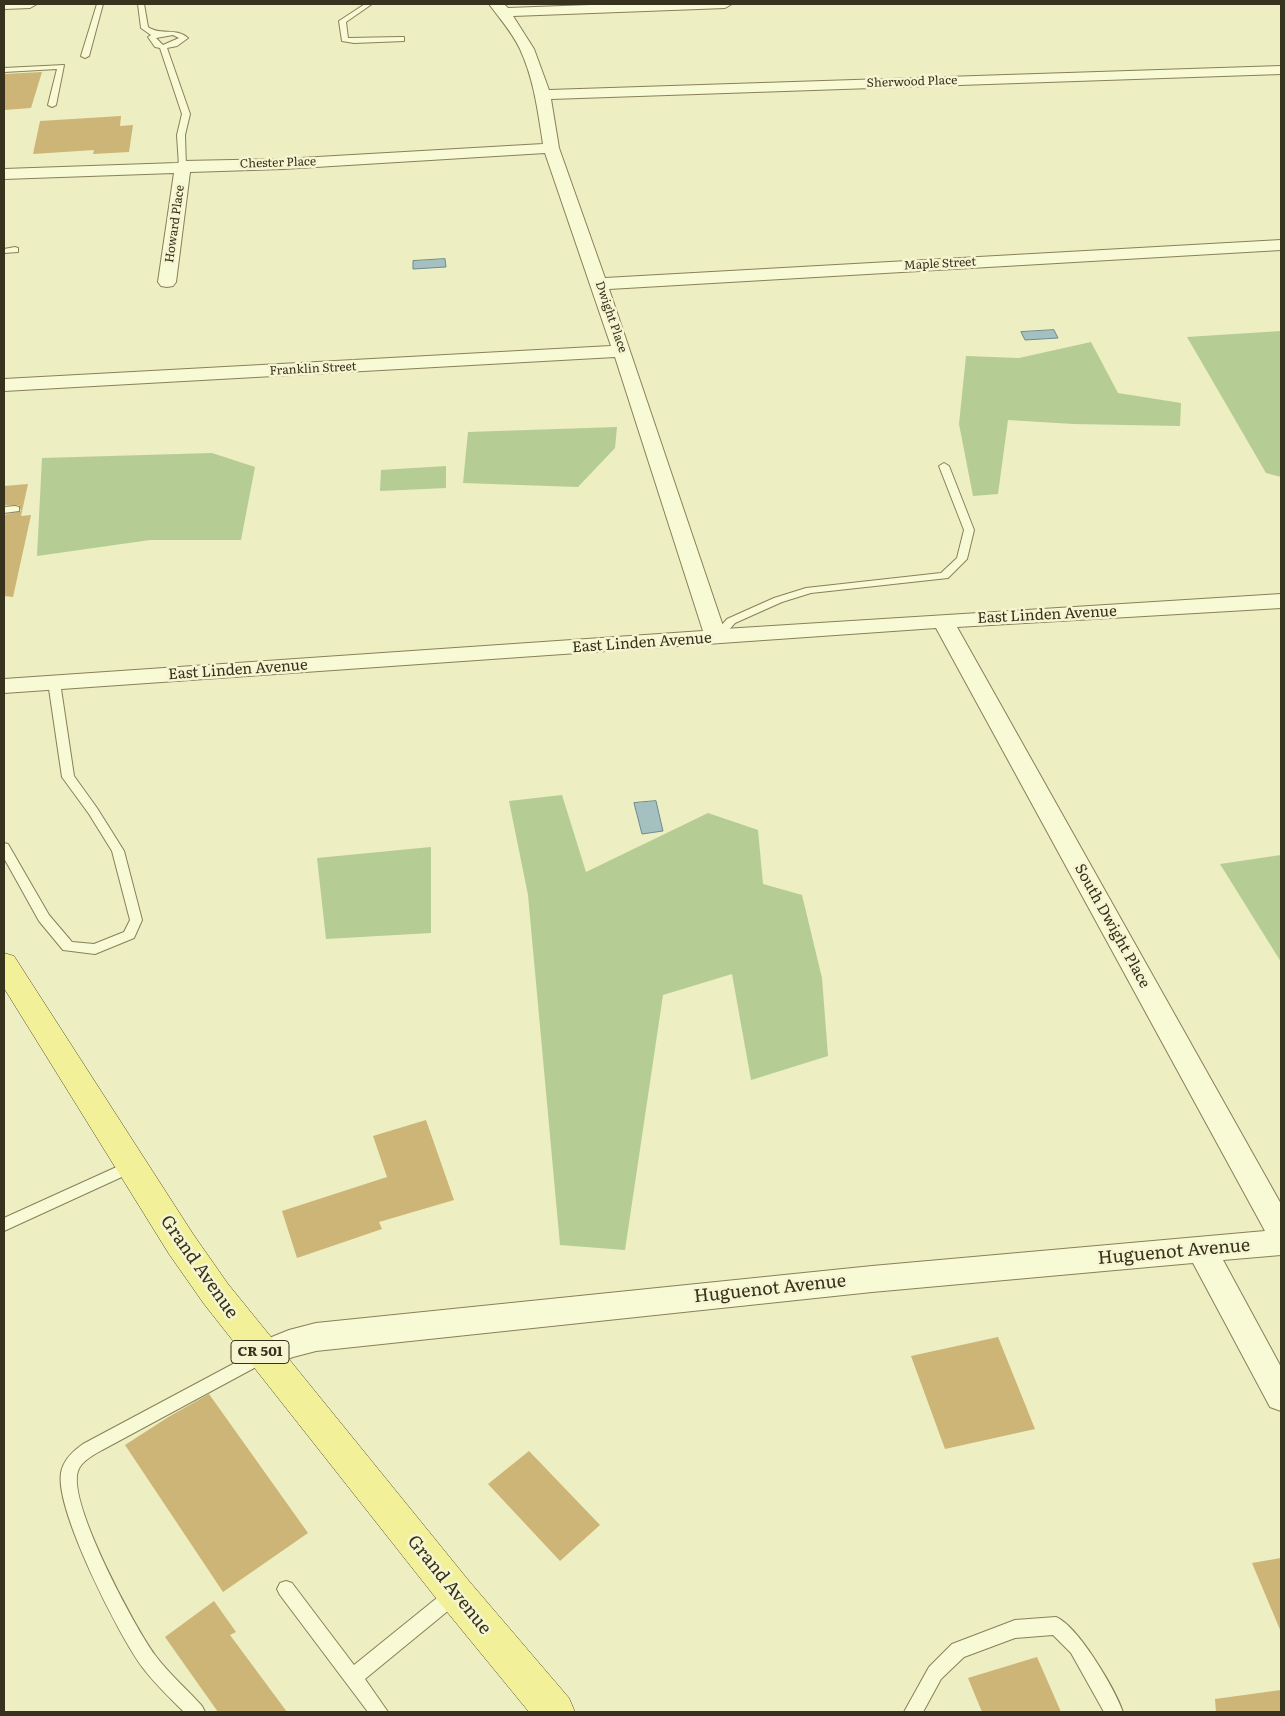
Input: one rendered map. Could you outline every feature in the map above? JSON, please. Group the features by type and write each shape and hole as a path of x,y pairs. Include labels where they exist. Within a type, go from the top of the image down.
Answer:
{"main road":[{"name":"Grand Avenue","path":"4,964 196,1267 263,1355 456,1594 555,1712"}],"street":[{"path":"4,5 30,4"},
{"path":"500,8 725,4"},
{"name":"Dwight Place","path":"500,8 527,49 543,95 551,148 622,350 716,638"},
{"name":"Sherwood Place","path":"543,95 1281,70"},
{"name":"Chester Place","path":"4,174 183,166 283,164 551,148"},
{"name":"Howard Place","path":"167,282 183,166"},
{"name":"Maple Street","path":"599,284 1281,245"},
{"name":"Franklin Street","path":"4,385 622,350"},
{"name":"East Linden Avenue","path":"4,686 1281,601"},
{"name":"South Dwight Place","path":"943,622 1281,1232"},
{"name":"Huguenot Avenue","path":"263,1355 290,1344 316,1337 872,1278 1281,1242"},
{"path":"1201,1249 1281,1397"}],"lane":[{"path":"85,56 100,4"},
{"path":"141,4 144,28 157,34"},
{"path":"369,4 342,21 345,39 354,42 401,39"},
{"path":"168,32 179,34 184,38 174,44 163,47 158,45 152,37 157,34 168,32"},
{"path":"163,47 186,114 181,135 183,166"},
{"path":"4,70 60,68 52,105"},
{"path":"4,250 15,250"},
{"path":"716,638 731,621 778,600 810,590 944,576 962,560 969,530 944,466"},
{"path":"4,510 15,509"},
{"path":"4,847 44,918 68,947 96,949 129,935 136,920 118,851 93,811 68,777 54,682"},
{"path":"4,1225 132,1166"},
{"path":"196,1712 143,1654 114,1600 78,1522 68,1491 68,1473 80,1454 263,1355"},
{"path":"286,1589 379,1712"},
{"path":"353,1677 456,1594"},
{"path":"913,1712 935,1673 958,1650 1015,1630 1056,1626 1077,1647 1114,1712"}],"green space":[{"path":"1281,331 1281,477 1266,473 1187,337"},
{"path":"1091,342 1118,393 1181,403 1180,426 1073,424 1008,420 998,494 973,496 959,424 966,356 1019,358"},
{"path":"617,427 615,448 578,487 463,483 468,432"},
{"path":"212,453 255,467 241,540 150,540 37,556 42,458"},
{"path":"446,466 446,488 380,491 381,470"},
{"path":"562,795 586,872 708,813 758,830 763,884 802,895 822,978 828,1056 751,1080 732,974 663,995 625,1250 560,1245 528,895 509,801"},
{"path":"431,847 431,933 326,939 317,858"},
{"path":"1281,855 1281,962 1220,864"}],"water":[{"path":"445,259 446,267 413,269 413,261"},
{"path":"1054,330 1058,338 1025,340 1021,332"},
{"path":"656,801 663,831 642,834 634,803"}],"building":[{"path":"42,72 31,108 4,110 4,74"},
{"path":"121,116 120,126 133,125 129,152 93,154 94,150 33,154 40,121"},
{"path":"28,484 21,516 31,515 13,597 4,596 4,515 21,511 19,505 4,505 4,486"},
{"path":"426,1120 454,1200 379,1222 382,1229 297,1258 282,1211 387,1177 373,1136"},
{"path":"998,1337 1035,1429 945,1449 911,1356"},
{"path":"209,1394 308,1533 223,1592 125,1445"},
{"path":"529,1451 600,1525 560,1561 488,1484"},
{"path":"1281,1558 1281,1632 1252,1563"},
{"path":"214,1601 236,1632 230,1635 287,1712 218,1712 165,1637"},
{"path":"1037,1657 1061,1712 982,1712 968,1678"},
{"path":"1281,1690 1281,1712 1216,1712 1215,1699"}]}
